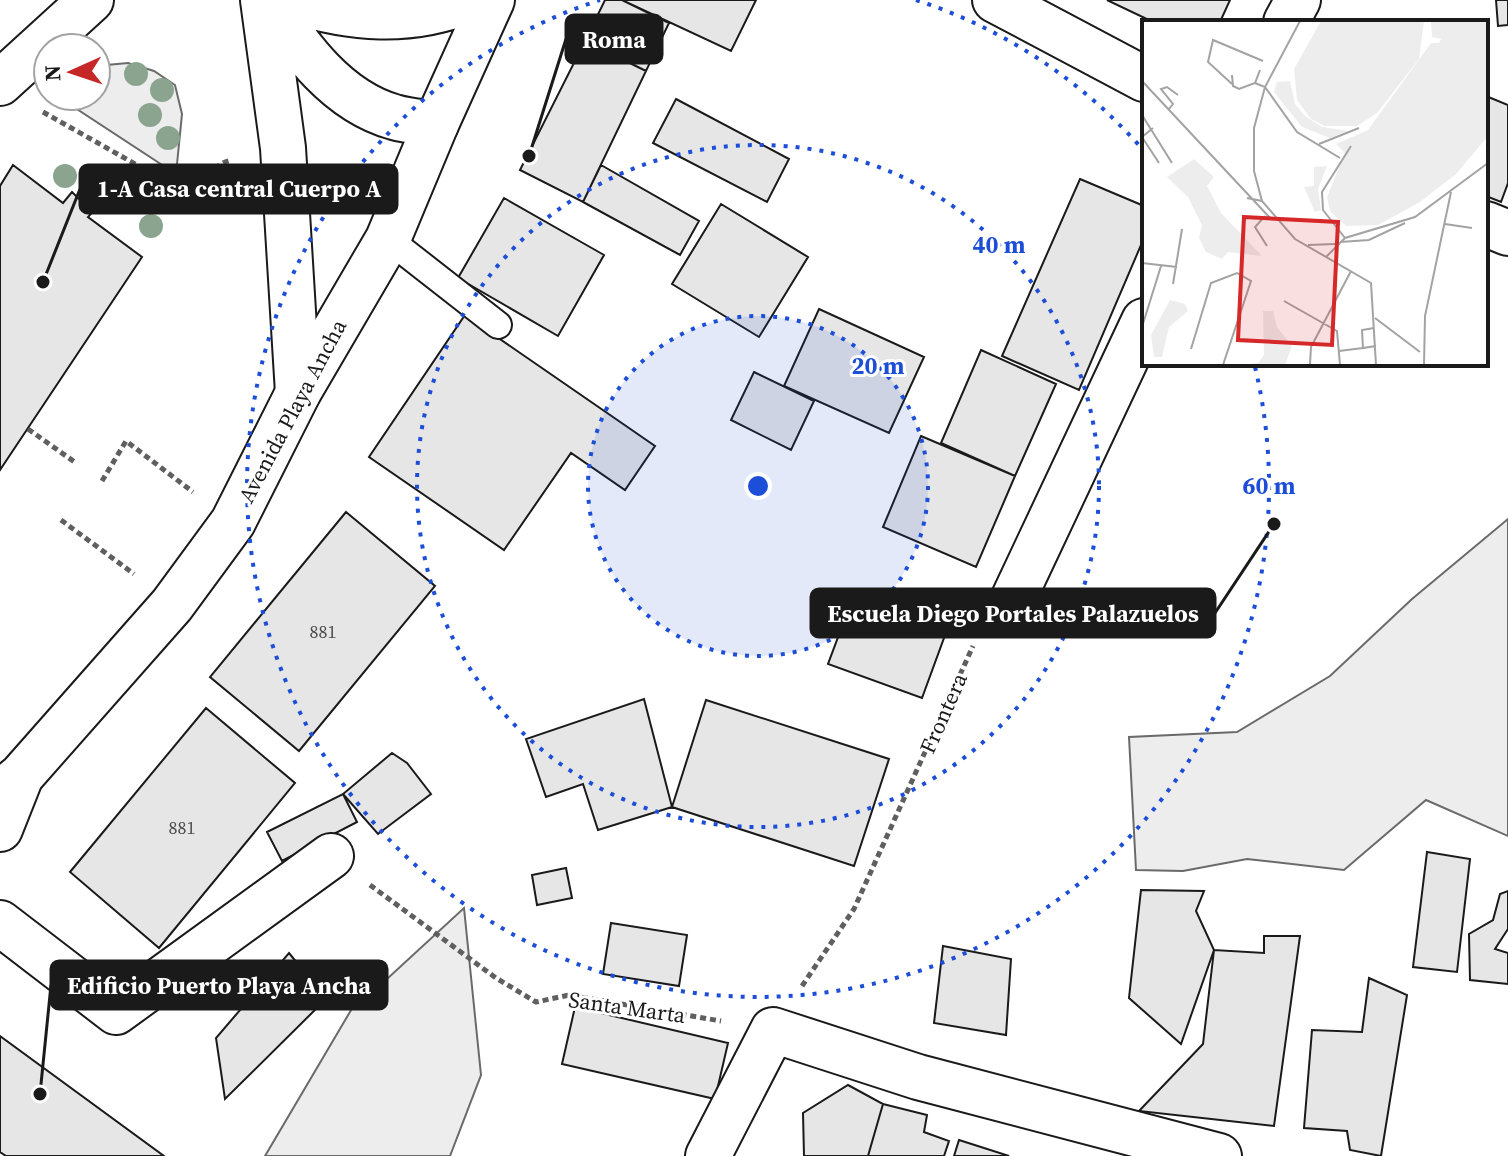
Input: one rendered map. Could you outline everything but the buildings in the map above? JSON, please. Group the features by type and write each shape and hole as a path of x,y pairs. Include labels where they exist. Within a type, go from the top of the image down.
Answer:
{"main road":[{"path":"0,83 91,0"},
{"path":"265,0 304,56 362,103 394,117 436,124"},
{"path":"265,0 283,148 298,393"},
{"path":"289,0 331,13 396,19 447,9 470,0"},
{"name":"Avenida Playa Ancha","path":"0,829 11,785 172,605 233,522 298,393 388,239 492,0"},
{"path":"995,0 1142,78"},
{"path":"1287,20 1298,0"},
{"path":"1488,225 1508,233"},
{"path":"1008,610 1142,325"},
{"path":"0,923 116,1012 331,856"},
{"path":"708,1156 773,1030 918,1077 1219,1156"}],"lane":[{"path":"388,239 498,325"}],"path":[{"path":"43,112 183,191 196,188 218,163 283,148"},
{"path":"28,429 76,463"},
{"path":"102,481 126,441 233,522"},
{"path":"61,520 90,540"},
{"name":"Frontera","path":"773,1030 854,909 993,602 1008,610"},
{"name":"Santa Marta","path":"331,856 496,978 536,1002 569,995 773,1030"}],"shaded area":[{"path":"128,63 154,71 175,85 182,114 176,174 81,112 112,112 112,64"},
{"path":"1508,519 1508,836 1426,800 1344,870 1247,859 1183,871 1136,870 1129,737 1237,732 1330,676 1412,599"},
{"path":"464,908 481,1075 450,1156 265,1156 357,1000 387,979"}],"place":[{"name":"Roma","path":"529,156"},
{"name":"1-A Casa central Cuerpo A","path":"43,282"},
{"name":"Escuela Diego Portales Palazuelos","path":"1274,524"},
{"name":"Edificio Puerto Playa Ancha","path":"40,1094"}]}
